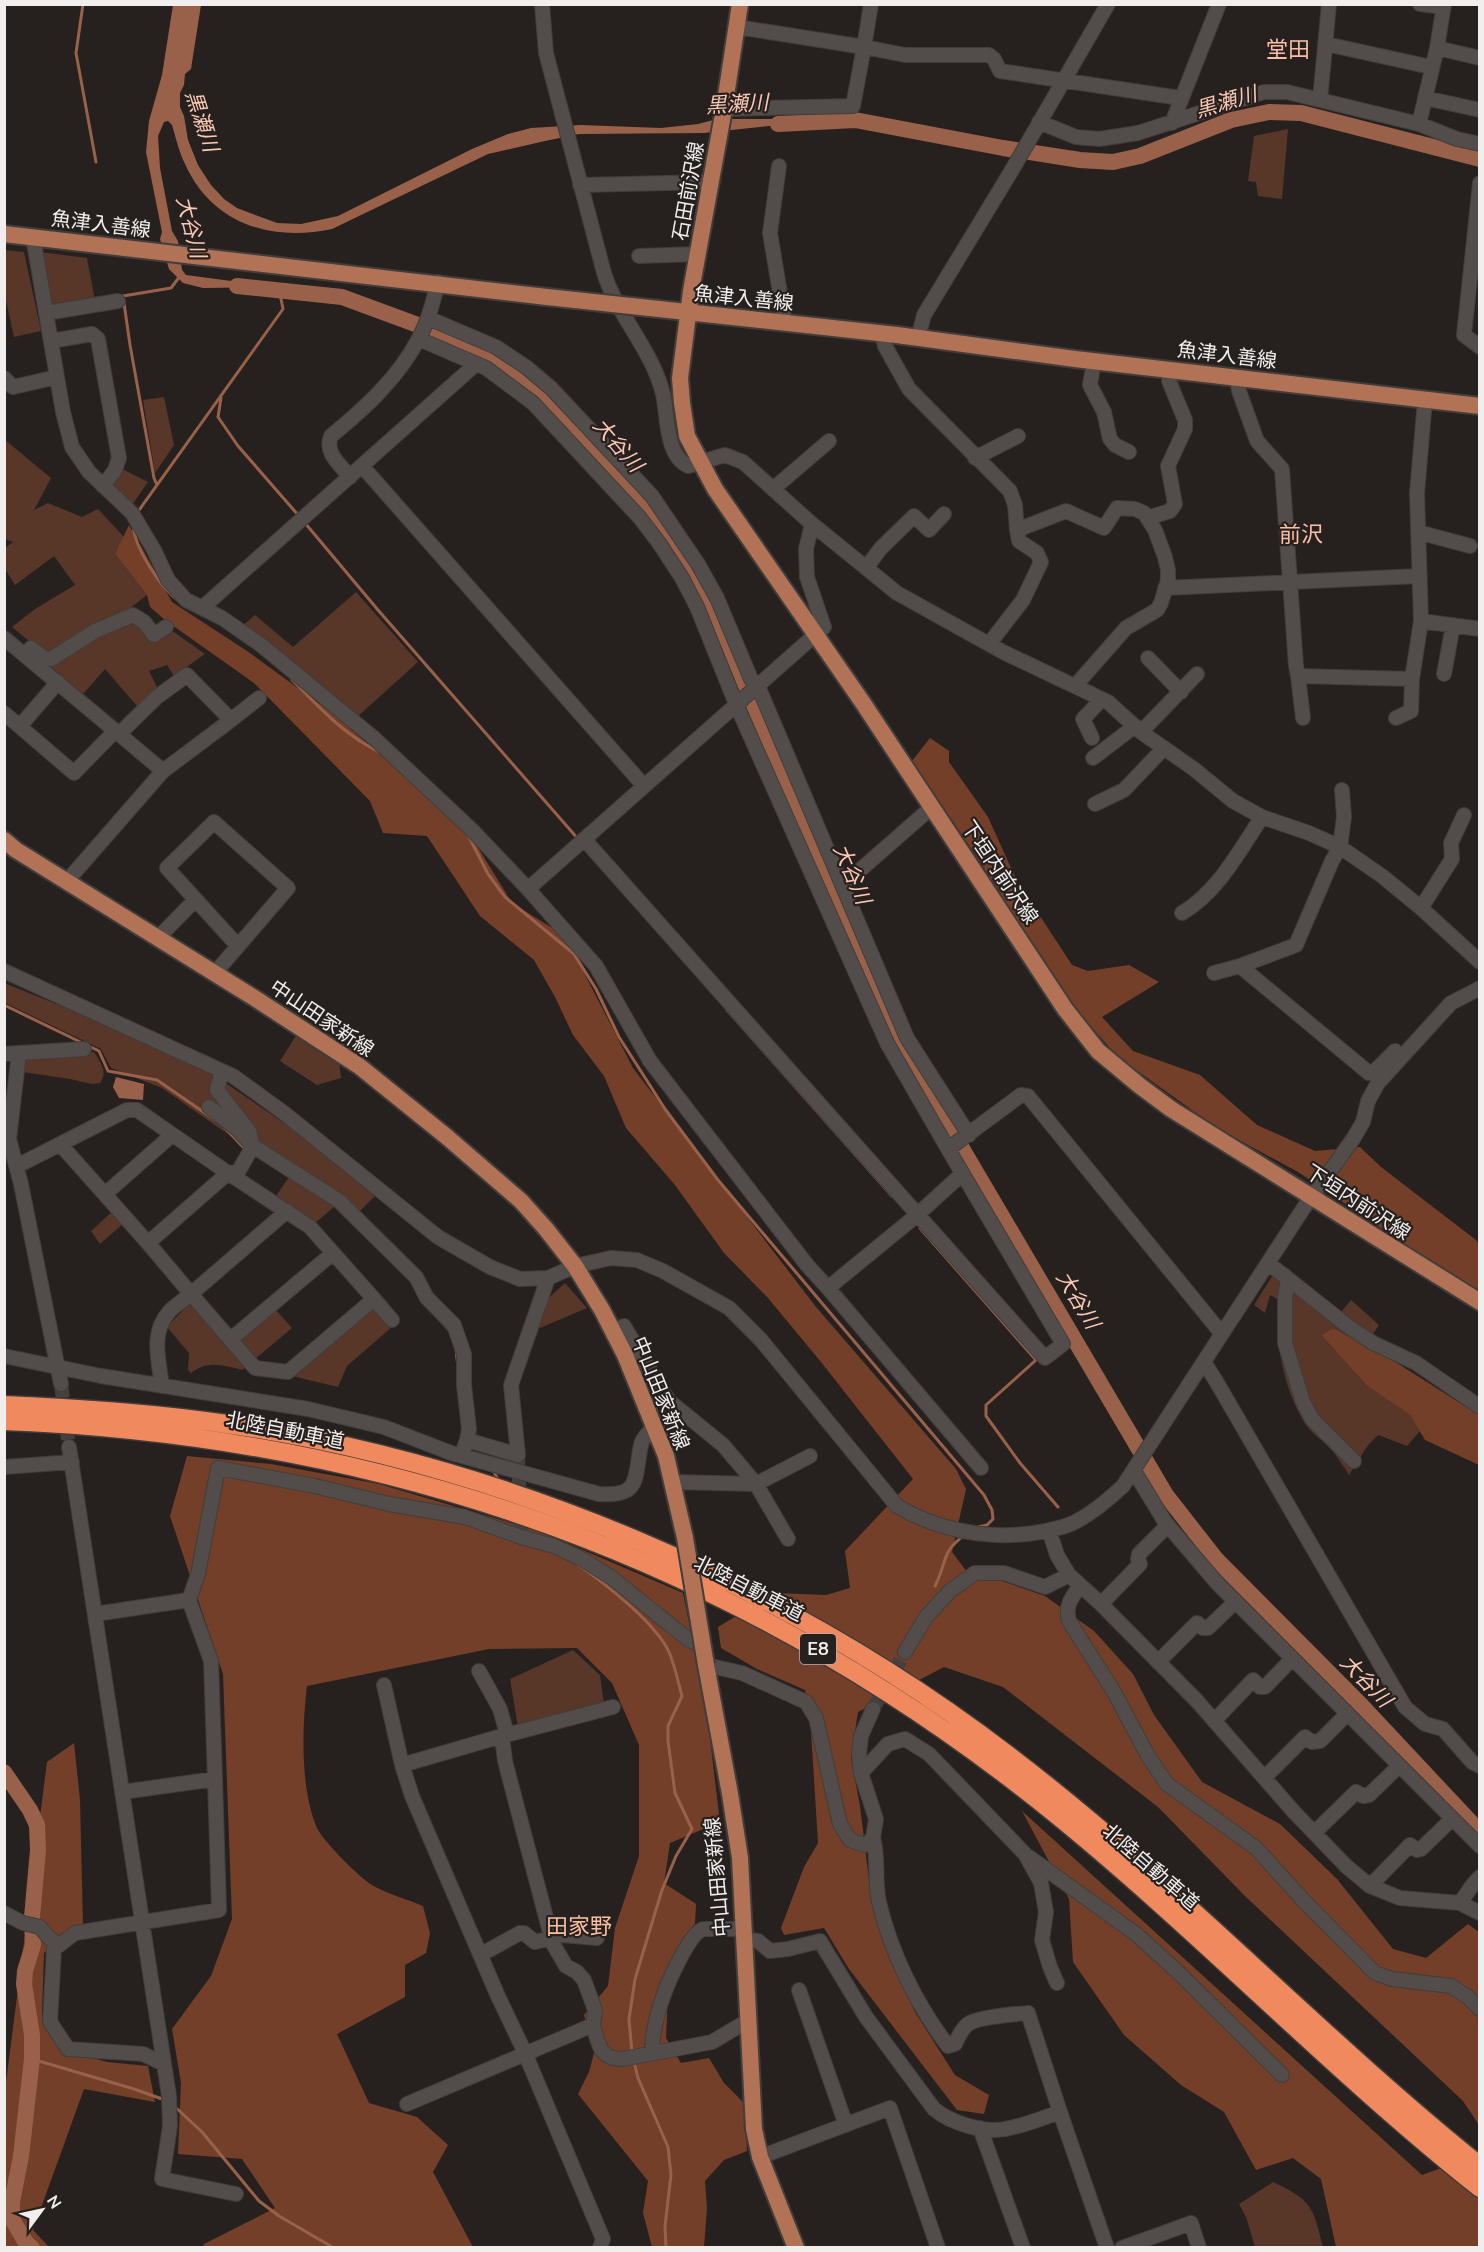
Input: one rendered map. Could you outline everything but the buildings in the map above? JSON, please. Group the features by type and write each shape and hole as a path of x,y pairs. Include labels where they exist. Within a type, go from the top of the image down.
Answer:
{"highway":[{"name":"北陸自動車道","path":"4,1405 95,1410 227,1424 373,1454 458,1476 581,1518 705,1571 769,1603 887,1671 1024,1767 1147,1871 1372,2075 1479,2166"},
{"name":"北陸自動車道","path":"4,1421 77,1425 224,1440 368,1469 511,1510 574,1533 694,1584 763,1618 879,1686 937,1724 1004,1773 1112,1862 1366,2091 1479,2188"}],"main road":[{"name":"石田前沢線","path":"688,314 740,4"},
{"name":"魚津入善線","path":"4,234 438,282 688,314 918,338 1479,406"},
{"name":"下垣内前沢線","path":"688,314 680,378 687,436 699,462 1065,1009 1098,1051 1171,1109 1479,1302"},
{"name":"中山田家新線","path":"4,840 16,850 359,1066 521,1201 575,1266 602,1310 655,1426 673,1482 685,1538 740,1858 754,2129 760,2157 796,2247"}],"street":[{"path":"542,4 546,53 608,286 629,327 648,352 655,367 674,452 682,463 688,466 725,455 743,462 812,524 897,593 989,644 1108,702 1163,749 1194,769 1233,801 1262,817 1309,833 1340,847 1382,876 1421,908 1479,962"},
{"path":"724,109 853,106 871,4"},
{"path":"918,338 924,315 1012,170 1108,4"},
{"path":"1172,123 1219,4"},
{"path":"1320,100 1329,4"},
{"path":"1419,124 1437,48 1443,6 1420,4"},
{"path":"737,27 905,55 989,55 994,59 1000,71 1180,98"},
{"path":"1326,44 1431,67"},
{"path":"1437,48 1479,58"},
{"path":"1035,128 1076,137 1099,139 1138,133 1264,92 1287,92 1419,124 1457,139 1479,144"},
{"path":"1425,98 1479,110"},
{"path":"778,166 770,233 785,323"},
{"path":"580,185 711,182"},
{"path":"1479,183 1464,335 1479,347"},
{"path":"33,237 57,377 72,447 89,472 132,513 154,550 168,580 186,600 222,618 261,645 375,739 472,830 528,889 596,966 650,1061 807,1265 981,1468"},
{"path":"639,256 698,254"},
{"path":"350,477 329,452 328,442 331,436 384,390 419,339 428,318 438,282"},
{"path":"46,314 118,301"},
{"path":"428,318 496,347 526,367 550,388 652,496 698,564 717,598 843,885 907,1038 969,1135"},
{"path":"51,341 92,334 98,339 119,458 116,470 103,486"},
{"path":"882,334 885,346 909,388 975,458 1010,491 1015,505 1018,541 1037,553 1041,562 1023,600 989,644"},
{"path":"419,339 476,364 499,377 533,403 640,518 682,578 739,702 887,1043 1063,1344 1045,1358 584,839"},
{"path":"1094,361 1090,385 1104,412 1110,438 1115,445 1129,452"},
{"path":"202,608 476,364"},
{"path":"1147,518 1170,510 1175,504 1168,466 1185,429 1185,420 1169,381 1171,370"},
{"path":"4,378 13,387 57,377"},
{"path":"1237,377 1239,391 1257,441 1282,469 1296,666 1303,718"},
{"path":"1396,718 1411,711 1412,679 1421,621 1417,493 1425,400"},
{"path":"975,458 1018,436"},
{"path":"773,489 829,441"},
{"path":"362,466 644,786"},
{"path":"1017,530 1066,511 1104,528 1117,508 1135,509 1147,518 1155,531 1165,557 1168,570 1161,603 1156,610 1126,628 1075,686"},
{"path":"866,568 881,548 914,516 929,530 944,514"},
{"path":"528,889 817,636 824,627 807,577 806,549 812,524"},
{"path":"1418,532 1470,546"},
{"path":"1165,588 1419,576"},
{"path":"164,771 5,637 13,634 44,658 51,659 95,630 133,615 144,622 153,635 166,627"},
{"path":"1421,621 1479,629"},
{"path":"1444,674 1453,625"},
{"path":"1148,658 1181,692"},
{"path":"1093,758 1138,729 1181,692 1197,674"},
{"path":"4,713 74,773 157,697 187,675 231,720"},
{"path":"1298,676 1412,679"},
{"path":"20,726 58,682"},
{"path":"67,881 164,771 260,698"},
{"path":"1092,738 1083,719 1102,699"},
{"path":"1095,804 1124,790 1163,749"},
{"path":"1214,973 1296,945 1340,847 1344,817 1342,790"},
{"path":"843,885 932,807"},
{"path":"1421,908 1452,859 1451,843 1464,815"},
{"path":"1182,913 1212,889 1262,817"},
{"path":"214,974 288,888 214,822 167,868 237,945"},
{"path":"158,938 195,900"},
{"path":"1240,966 1369,1073 1376,1070 1408,1039 1419,1039"},
{"path":"4,971 233,1076 284,1113 438,1238 490,1266 520,1279 548,1278 575,1266 611,1258 637,1260 663,1271 729,1308 762,1340 897,1506 919,1520 978,1535 1020,1535 1064,1527 1100,1506 1123,1486 1312,1196 1353,1139 1363,1122 1368,1101 1378,1083 1452,1003 1479,988"},
{"path":"4,1054 84,1049"},
{"path":"19,1053 9,1139 17,1166 61,1384"},
{"path":"148,1244 228,1173 238,1172 253,1146 249,1131 217,1090 222,1071"},
{"path":"948,1149 1021,1095 1028,1096 1222,1334"},
{"path":"209,1107 237,1129 253,1146 339,1201 416,1277 427,1298 454,1325 464,1354 464,1385 469,1429 460,1455"},
{"path":"17,1166 127,1110 136,1110 310,1227 392,1320"},
{"path":"105,1194 172,1135"},
{"path":"60,1144 255,1368 288,1372 374,1299"},
{"path":"828,1288 963,1174"},
{"path":"162,1386 156,1341 160,1326 168,1313 287,1211"},
{"path":"231,1339 333,1253"},
{"path":"1268,1263 1313,1300 1373,1343 1416,1363 1479,1407"},
{"path":"467,1440 518,1455 511,1385 548,1278"},
{"path":"1288,1279 1285,1298 1285,1343 1303,1402 1312,1419 1354,1461"},
{"path":"613,1331 624,1326 669,1401 723,1445 756,1484 788,1539"},
{"path":"4,1356 162,1386 308,1409 374,1424 460,1455 599,1494 615,1495 626,1490 636,1480 641,1442 655,1426"},
{"path":"1204,1362 1405,1707 1425,1724 1443,1729 1472,1762 1479,1766"},
{"path":"69,1447 169,2096 170,2126 162,2179 236,2194"},
{"path":"673,1482 756,1484 810,1456"},
{"path":"4,1467 72,1462"},
{"path":"164,2064 143,2054 68,2049 50,2022 54,1949 75,1933 219,1910 211,1661 189,1600 198,1575 218,1468 315,1486 389,1504 465,1516 521,1538 554,1546 582,1559 612,1578 688,1640 703,1646"},
{"path":"1134,1471 1168,1525 1235,1602 1479,1846"},
{"path":"1101,1604 1140,1564 1139,1554 1168,1525"},
{"path":"1049,1530 1057,1555 1069,1575 1158,1662 1346,1866 1370,1886 1400,1898 1460,1903 1479,1913"},
{"path":"905,1652 926,1617 950,1591 975,1573 1004,1573 1045,1587 1069,1575"},
{"path":"1080,1586 1069,1599 1067,1612 1069,1621 1114,1692 1148,1756 1167,1784 1256,1848 1303,1900 1375,1973 1392,1979 1450,1986 1468,1997 1479,2009"},
{"path":"95,1614 189,1600"},
{"path":"1158,1662 1197,1623 1203,1628 1208,1628 1235,1602"},
{"path":"1214,1721 1253,1680 1260,1687 1265,1687 1292,1659"},
{"path":"706,1665 742,1673 806,1702 816,1718 840,1824 850,1840 864,1845 873,1838"},
{"path":"479,1671 500,1709 505,1761 551,1936 566,1966 577,1972 584,1980 595,2010 593,2025 602,2052 611,2059 712,2042 749,2020"},
{"path":"384,1685 402,1765 412,1796 525,2053 603,2239 600,2247"},
{"path":"402,1765 504,1735 614,1707"},
{"path":"873,1709 861,1736 859,1755 861,1773 876,1820 873,1838 877,1851 875,1877 879,1902 899,1963 929,2021 948,2046 955,2044 969,2022 1008,2014 1028,2013 1107,2247"},
{"path":"1264,1778 1305,1737 1312,1742 1320,1741 1347,1714"},
{"path":"861,1773 888,1744 905,1738 929,1754 1024,1854 1136,1934 1178,1972 1282,2075"},
{"path":"1314,1833 1356,1792 1363,1796 1369,1795 1399,1766"},
{"path":"122,1792 215,1779"},
{"path":"1370,1886 1410,1845 1417,1851 1421,1849 1452,1819"},
{"path":"1024,1854 1041,1883 1046,1912 1042,1940 1057,1983"},
{"path":"1460,1903 1479,1877"},
{"path":"4,1913 23,1923 40,1927 59,1945"},
{"path":"652,2053 663,1997 691,1939 698,1931 703,1929 743,1934 758,1941 770,1951 820,1941 866,2017 934,2109 944,2117 980,2128 1004,2129 1060,2112"},
{"path":"480,1955 520,1933 524,1933 535,1942 551,1936 597,1938"},
{"path":"799,1989 846,2125"},
{"path":"407,2104 593,2025"},
{"path":"760,2157 890,2108 938,2247"},
{"path":"980,2128 1023,2247"},
{"path":"1122,2247 1191,2223 1199,2247"}],"shaded area":[{"path":"173,5 201,5 191,69 185,74 184,85 180,93 180,107 188,140 198,165 211,185 224,199 237,208 277,223 301,224 338,216 472,149 508,134 531,128 581,125 661,128 698,124 717,119 832,119 704,133 579,134 545,141 488,154 332,229 287,233 246,224 227,214 211,201 197,185 185,164 172,125 168,121 164,122 158,136 160,168 172,231 178,241 182,270 186,275 276,287 203,288 183,283 169,269 160,239 162,232 146,152 149,121 162,75"},
{"path":"1288,129 1282,199 1258,196 1256,182 1248,181 1254,136"},
{"path":"5,250 24,252 41,331 14,337 5,296"},
{"path":"40,252 87,258 95,301 51,309"},
{"path":"164,397 174,445 155,473 143,400"},
{"path":"4,439 51,478 34,510 48,503 82,517 98,509 124,537 115,554 147,595 116,619 46,655 12,627 35,609 75,585 54,556 15,585 5,569 5,548 13,542 5,539"},
{"path":"122,469 148,482 132,505 110,483"},
{"path":"129,525 172,602 250,653 332,713 430,798 477,846 512,903 565,936 633,1068 816,1307 956,1469 966,1489 952,1552 974,1581 999,1580 1045,1596 1094,1631 1133,1674 1154,1715 1202,1782 1280,1824 1337,1879 1393,1949 1426,1958 1468,1924 1479,1932 1479,2125 1463,2101 1245,1896 1158,1807 1003,1687 944,1667 858,1712 851,1758 860,1806 870,1888 890,1959 915,2012 955,2075 989,2095 984,2114 957,2110 849,1969 824,1928 784,1935 781,1928 804,1867 818,1843 811,1731 805,1690 757,1669 721,1648 718,1627 775,1593 826,1595 850,1588 845,1551 913,1479 768,1298 724,1253 675,1185 626,1128 604,1076 573,1035 534,960 480,916 427,836 383,833 370,801 254,683 150,607 147,595 115,554"},
{"path":"356,592 418,662 356,718 241,627 255,615 293,647"},
{"path":"134,620 154,640 171,630 205,654 174,676 167,665 149,671 158,689 137,706 105,669 83,694 49,665 94,636"},
{"path":"930,738 949,751 949,762 988,817 1016,879 1072,965 1088,971 1129,965 1159,982 1102,1017 1133,1051 1200,1075 1257,1125 1315,1151 1360,1147 1381,1167 1476,1240 1479,1244 1479,1292 1298,1172 1217,1128 1118,1057 1071,1004 977,857 912,761"},
{"path":"4,983 94,1019 208,1071 287,1125 375,1196 352,1219 334,1207 314,1224 276,1196 289,1177 162,1088 111,1068 101,1049 5,1003"},
{"path":"297,1034 339,1062 341,1078 317,1085 280,1061"},
{"path":"94,1052 103,1071 100,1083 92,1084 23,1072 25,1055"},
{"path":"116,1077 144,1084 143,1100 119,1098 113,1087"},
{"path":"113,1211 124,1223 100,1244 91,1231"},
{"path":"1289,1268 1297,1279 1341,1312 1351,1300 1379,1325 1365,1346 1333,1328 1321,1335 1367,1386 1410,1415 1420,1431 1407,1446 1378,1435 1368,1445 1349,1475 1330,1448 1307,1426 1296,1408 1279,1347 1277,1299 1270,1295 1265,1313 1254,1305 1274,1273"},
{"path":"565,1283 587,1308 540,1328 534,1325 544,1302"},
{"path":"189,1304 195,1305 247,1366 242,1370 209,1365 191,1373 188,1370 189,1353 167,1327"},
{"path":"377,1308 393,1326 347,1366 338,1387 292,1376 369,1309"},
{"path":"275,1309 292,1328 255,1359 242,1344 242,1338"},
{"path":"1333,1328 1397,1363 1479,1415 1479,1465 1425,1440 1410,1415 1367,1386 1321,1335"},
{"path":"187,1456 271,1464 379,1484 541,1532 683,1593 706,1706 720,1822 670,1843 664,1883 696,1904 695,1923 669,1971 666,2038 681,2063 709,2058 724,2083 745,2104 747,2151 724,2160 705,2181 707,2208 704,2247 652,2247 643,2213 648,2181 578,2094 589,2072 595,2049 584,2015 608,1986 615,1928 639,1856 639,1745 612,1683 577,1648 489,1649 307,1686 303,1739 305,1777 311,1812 317,1828 334,1850 366,1881 384,1891 423,1906 430,1933 426,1953 405,1965 405,1997 337,2034 369,2103 417,2117 448,2145 433,2172 473,2247 203,2247 204,2244 275,2208 242,2159 178,2154 181,2083 172,2029 211,1976 232,1919 223,1674 170,1516"},
{"path":"573,1650 600,1675 604,1704 518,1727 510,1679"},
{"path":"74,1743 80,1800 83,1926 44,1953 42,2014 59,2049 107,2062 148,2066 155,2102 84,2089 33,2230 49,2247 5,2248 5,2090 47,1762"},
{"path":"1022,1811 1422,2175 1479,2154 1479,2247 1336,2247 1321,2179 1293,2158 1256,2170 1224,2112 1181,2085 1124,2035 1073,1962 1069,1899"},
{"path":"1273,2182 1296,2194 1309,2206 1323,2247 1255,2247 1246,2217 1239,2204"}],"waterway":[{"path":"83,4 76,53 96,162"},
{"name":"黒瀬川","path":"778,124 855,120 1003,148 1080,160 1113,162 1140,156 1231,120 1269,112 1301,113 1480,159"},
{"path":"157,485 123,296 171,288 180,276"},
{"name":"大谷川","path":"237,286 342,297 464,342 506,365 550,402 664,531 697,579 720,624 888,1016 920,1077 1166,1495 1216,1559 1362,1706 1480,1832"},
{"path":"137,513 283,309 279,289"},
{"path":"221,398 218,417 238,446 299,516"},
{"path":"305,523 579,840"},
{"path":"133,525 143,556 164,587 180,602"},
{"path":"292,680 343,729 381,753"},
{"path":"466,831 488,874 505,897 574,954 596,989 619,1037 665,1109 718,1180 984,1495 992,1510 993,1519 987,1525 978,1527"},
{"path":"4,1005 99,1051 108,1071 157,1080 215,1120"},
{"path":"727,1010 892,1196"},
{"path":"225,1128 245,1149"},
{"path":"920,1228 1036,1360 986,1405 986,1416 1020,1463 1058,1507"},
{"path":"421,1300 451,1332"},
{"path":"456,1349 458,1367"},
{"path":"492,1469 501,1484"},
{"path":"935,1586 948,1552 965,1535"},
{"path":"576,1563 613,1591 653,1628 669,1652 682,1696 668,1726 668,1741 675,1793 692,1829 676,1856 662,1890 635,1979 629,2019 632,2053"},
{"path":"4,1772 30,1810 37,1825 38,1850 32,1917 33,1945 25,1971 24,1984 32,2035 32,2059 21,2156 12,2202 12,2219 26,2243 32,2248"},
{"path":"32,2059 165,2100"},
{"path":"634,2062 638,2078 668,2147 671,2175 665,2226 666,2248"},
{"path":"173,2105 202,2132 259,2201 279,2216 334,2248"}],"tunnel":[{"path":"61,1384 69,1447"},
{"path":"518,1455 521,1537"},
{"path":"873,1709 905,1652"}],"district":[{"name":"堂田","path":"1288,49"},
{"name":"前沢","path":"1301,534"},
{"name":"田家野","path":"579,1926"}]}
